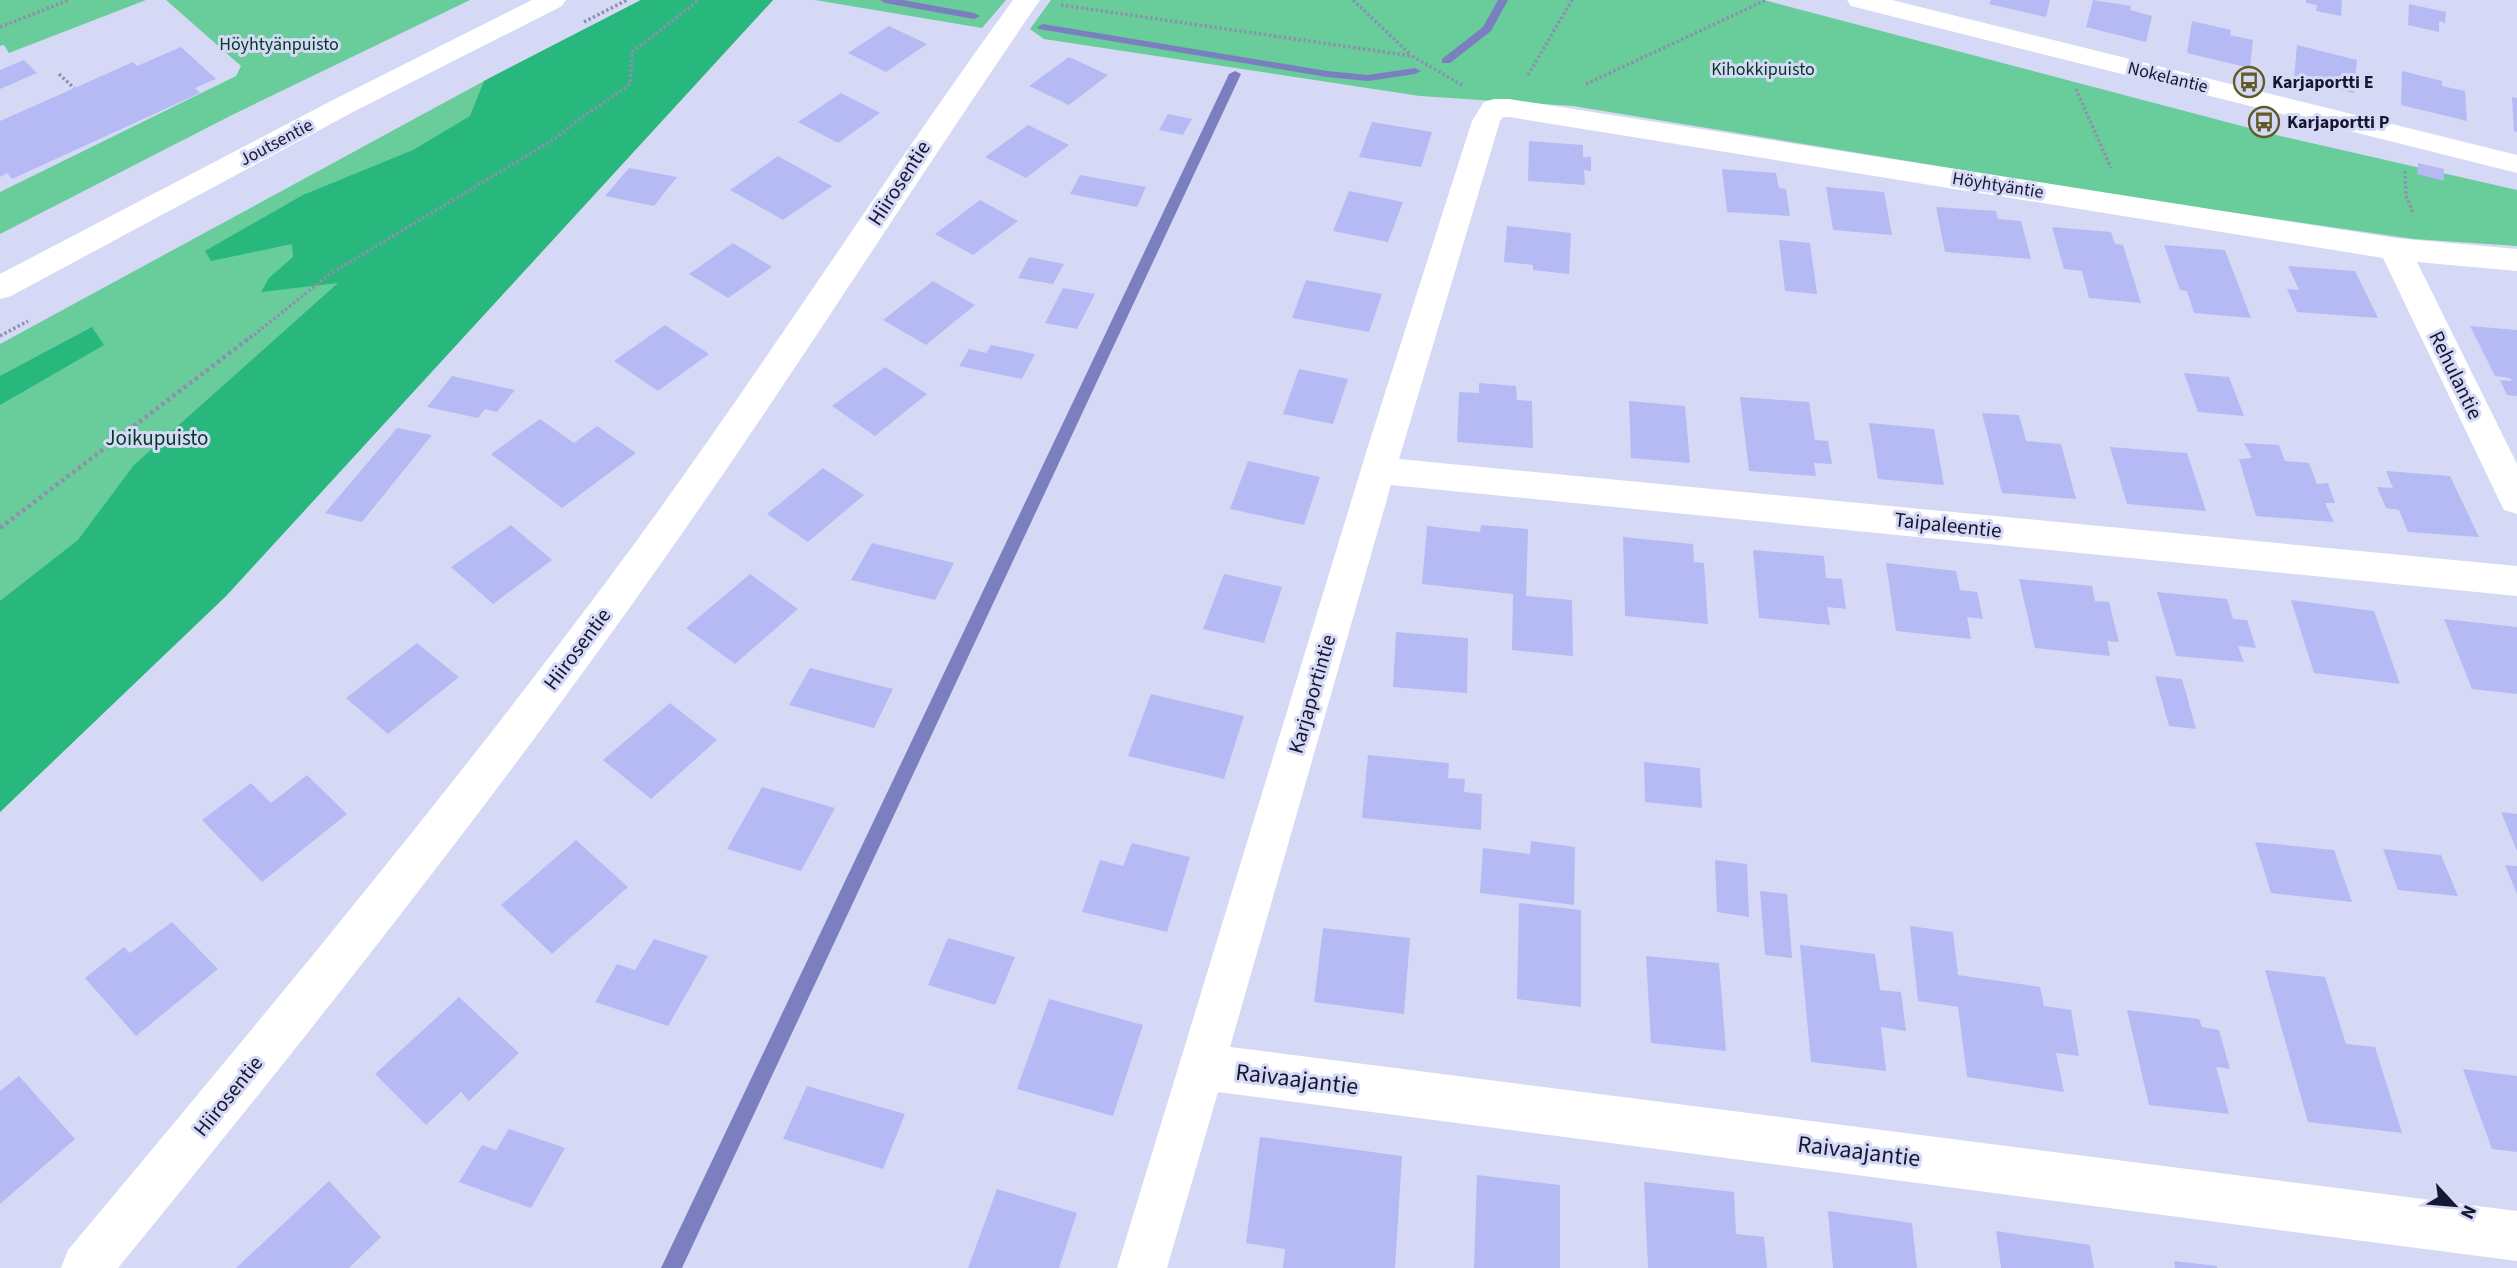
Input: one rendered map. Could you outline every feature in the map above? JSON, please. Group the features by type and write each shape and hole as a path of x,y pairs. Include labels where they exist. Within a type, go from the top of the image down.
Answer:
{"street":[{"name":"Joutsentie","path":"0,288 343,106 553,0"},
{"name":"Hiirosentie","path":"86,1268 332,969 451,819 589,635 762,386 953,102 1027,0"},
{"name":"Nokelantie","path":"1860,0 2517,164"},
{"name":"Höyhtyäntie","path":"1481,106 1509,108 2395,249 2517,260"},
{"name":"Karjaportintie","path":"1142,1268 1378,470 1481,106"},
{"name":"Rehulantie","path":"2395,249 2517,500"},
{"name":"Taipaleentie","path":"1378,470 2517,580"},
{"name":"Raivaajantie","path":"1202,1067 2517,1236"}],"path":[{"path":"0,27 69,0"},
{"path":"0,528 174,398 330,274 558,137 577,118 605,103 630,84 632,52 699,0"},
{"path":"1027,0 1412,56"},
{"path":"1353,0 1412,56 1481,106"},
{"path":"1523,85 1572,0"},
{"path":"1579,87 1766,0"},
{"path":"59,74 74,88"},
{"path":"2072,78 2127,206"}],"green space":[{"path":"0,0 146,0 9,53 4,45 0,46"},
{"name":"Höyhtyänpuisto","path":"166,0 470,0 232,115 0,234 0,192 236,76 241,66"},
{"name":"Joikupuisto","path":"641,0 773,0 226,596 0,812 0,344 484,81"},
{"name":"Joikupuisto","path":"641,0 773,0 226,596 0,812 0,601 78,540 134,465 338,283 261,292 269,278 293,257 292,244 211,261 205,251 303,195 413,150 470,116 484,81"},
{"path":"815,0 1006,0 982,28"},
{"name":"Kihokkipuisto","path":"1051,0 1764,0 2272,134 2517,190 2517,246 2414,239 2164,203 1573,106 1420,96 1044,39 1030,29"},
{"path":"92,327 104,345 0,405 0,376"}],"building":[{"path":"1991,0 2050,0 2046,17 1989,4"},
{"path":"2093,0 2131,6 2130,10 2152,16 2146,42 2086,27"},
{"path":"2306,0 2342,0 2341,16 2316,11 2317,5 2306,3"},
{"path":"2409,4 2446,12 2445,23 2439,21 2439,32 2408,25"},
{"path":"2192,21 2231,30 2230,35 2253,40 2250,68 2187,53"},
{"path":"889,26 927,44 886,72 848,53"},
{"path":"2297,45 2357,60 2354,93 2294,78"},
{"path":"181,47 216,79 195,88 200,93 12,179 7,173 0,177 0,121 133,62 137,66"},
{"path":"1069,57 1108,75 1069,105 1029,86"},
{"path":"24,60 37,73 0,89 0,70"},
{"path":"2402,71 2442,81 2442,86 2465,91 2467,121 2401,105"},
{"path":"841,93 880,113 838,143 798,122"},
{"path":"2512,97 2517,98 2517,132 2514,131"},
{"path":"1168,114 1192,119 1183,135 1159,130"},
{"path":"1372,122 1432,132 1421,167 1359,157"},
{"path":"1028,125 1069,145 1026,178 985,157"},
{"path":"1529,141 1583,145 1583,157 1591,157 1591,171 1584,170 1585,185 1528,181"},
{"path":"778,156 832,186 783,220 730,190"},
{"path":"2418,163 2444,169 2444,181 2417,174"},
{"path":"629,168 677,177 654,206 605,196"},
{"path":"1722,169 1776,173 1779,188 1786,189 1790,216 1727,212"},
{"path":"1080,175 1146,187 1137,207 1070,194"},
{"path":"1826,187 1884,192 1892,235 1833,230"},
{"path":"1349,191 1403,202 1388,242 1333,231"},
{"path":"980,200 1018,221 973,255 935,234"},
{"path":"1936,207 1996,211 1998,219 2021,221 2031,259 1945,252"},
{"path":"1507,226 1571,233 1569,274 1533,270 1533,265 1504,262"},
{"path":"2052,227 2111,232 2115,244 2123,245 2141,303 2089,298 2082,271 2064,269"},
{"path":"1779,240 1810,243 1817,294 1785,291"},
{"path":"733,243 772,267 728,298 689,274"},
{"path":"2164,245 2225,250 2251,318 2194,313 2187,291 2180,290"},
{"path":"1029,257 1064,264 1053,284 1018,278"},
{"path":"2288,266 2355,271 2378,318 2297,312 2287,289 2299,290"},
{"path":"1306,280 1382,294 1369,332 1292,318"},
{"path":"933,281 975,305 926,345 883,320"},
{"path":"1063,288 1095,294 1077,329 1045,323"},
{"path":"665,325 709,354 658,391 614,361"},
{"path":"2470,326 2517,330 2517,396 2507,395 2500,380 2512,381 2510,378 2495,376"},
{"path":"991,345 1035,354 1022,379 959,366 969,349 986,353"},
{"path":"885,367 927,394 875,436 832,406"},
{"path":"1299,369 1348,379 1333,424 1283,414"},
{"path":"2184,373 2229,377 2244,416 2198,412"},
{"path":"452,376 515,390 497,412 485,409 478,418 427,407"},
{"path":"1479,383 1516,386 1517,400 1532,401 1533,448 1457,442 1459,392 1479,393"},
{"path":"1740,397 1809,402 1815,440 1828,441 1832,464 1814,463 1816,476 1749,471"},
{"path":"1629,401 1685,406 1690,463 1631,458"},
{"path":"1982,413 2019,415 2026,441 2061,444 2076,499 2002,493"},
{"path":"540,419 574,443 597,426 636,453 562,508 491,454"},
{"path":"1869,423 1934,429 1944,485 1878,479"},
{"path":"397,428 432,435 362,522 325,513"},
{"path":"2244,443 2279,445 2285,461 2309,463 2317,484 2328,483 2335,503 2325,503 2334,522 2256,516 2239,459 2252,458"},
{"path":"2110,447 2187,453 2206,511 2127,504"},
{"path":"1248,461 1320,477 1304,525 1230,509"},
{"path":"823,468 864,495 808,542 767,514"},
{"path":"2386,471 2450,476 2479,537 2408,532 2399,510 2386,508 2377,487 2393,488"},
{"path":"511,525 552,560 493,604 451,567"},
{"path":"1481,525 1528,529 1526,596 1572,600 1573,656 1512,650 1513,594 1422,584 1427,526 1480,532"},
{"path":"1623,537 1693,544 1694,562 1704,563 1708,624 1625,616"},
{"path":"872,543 954,563 935,600 851,580"},
{"path":"1753,550 1824,556 1826,578 1842,579 1846,609 1827,607 1830,625 1759,618"},
{"path":"1886,563 1956,571 1960,590 1977,592 1983,619 1967,617 1971,639 1896,631"},
{"path":"750,574 798,609 735,664 686,628"},
{"path":"1224,574 1282,587 1264,643 1203,629"},
{"path":"2019,579 2092,586 2095,601 2109,602 2119,642 2107,641 2110,656 2035,648"},
{"path":"2157,592 2227,599 2233,619 2247,620 2256,648 2238,646 2244,662 2176,656"},
{"path":"2291,600 2374,611 2400,684 2314,673"},
{"path":"2444,619 2517,627 2517,694 2472,689"},
{"path":"1396,632 1468,638 1467,693 1393,687"},
{"path":"417,643 459,677 388,734 346,698"},
{"path":"810,668 893,689 874,728 789,705"},
{"path":"2155,676 2182,679 2196,729 2169,726"},
{"path":"1151,694 1244,716 1224,779 1128,756"},
{"path":"670,703 717,740 651,799 603,760"},
{"path":"1368,755 1449,763 1448,778 1465,779 1464,792 1482,794 1481,830 1362,818"},
{"path":"1644,762 1700,768 1702,808 1645,802"},
{"path":"307,775 347,814 262,882 202,820 251,783 271,803"},
{"path":"762,787 835,808 801,871 727,849"},
{"path":"2501,812 2517,814 2517,851"},
{"path":"576,840 628,887 552,954 501,905"},
{"path":"1531,841 1575,847 1574,905 1480,893 1483,848 1530,854"},
{"path":"2255,842 2334,850 2352,902 2271,893"},
{"path":"1132,843 1190,857 1167,932 1082,912 1100,860 1123,866"},
{"path":"2383,849 2441,855 2458,896 2398,890"},
{"path":"1715,860 1747,864 1749,917 1717,912"},
{"path":"2505,865 2517,866 2517,894"},
{"path":"1760,891 1787,894 1792,958 1765,955"},
{"path":"1519,903 1581,910 1581,1007 1517,999"},
{"path":"172,922 218,969 136,1036 85,978 124,947 130,953"},
{"path":"1910,926 1953,932 1958,975 2040,987 2044,1006 2071,1010 2079,1056 2056,1053 2064,1092 1967,1077 1958,1007 1918,1001"},
{"path":"1323,928 1410,938 1404,1014 1314,1002"},
{"path":"948,938 1015,957 995,1005 928,985"},
{"path":"654,939 708,956 668,1026 595,1002 617,964 635,970"},
{"path":"1800,945 1875,954 1880,990 1901,992 1906,1031 1881,1027 1886,1071 1811,1062"},
{"path":"1646,956 1719,963 1726,1051 1651,1043"},
{"path":"2265,970 2325,977 2346,1044 2375,1047 2402,1133 2308,1122"},
{"path":"459,997 519,1053 469,1101 461,1092 426,1125 375,1074"},
{"path":"1049,999 1143,1025 1113,1116 1017,1089"},
{"path":"2127,1010 2199,1019 2202,1027 2219,1030 2230,1069 2216,1067 2229,1114 2149,1105"},
{"path":"2463,1069 2517,1076 2517,1152 2492,1149"},
{"path":"19,1076 75,1139 0,1204 0,1091"},
{"path":"807,1086 905,1114 883,1169 783,1139"},
{"path":"509,1129 565,1148 531,1208 459,1182 482,1145 496,1150"},
{"path":"1260,1137 1402,1156 1395,1268 1283,1268 1285,1249 1246,1243"},
{"path":"1477,1175 1560,1185 1560,1268 1474,1268"},
{"path":"329,1181 381,1237 349,1268 236,1268"},
{"path":"1644,1182 1734,1192 1736,1234 1764,1237 1767,1268 1648,1268"},
{"path":"997,1189 1077,1213 1059,1268 968,1268"},
{"path":"1828,1211 1912,1223 1917,1268 1833,1268"},
{"path":"1996,1231 2090,1245 2094,1268 2001,1268"},
{"path":"2174,1261 2217,1266 2217,1268 2175,1268"}],"waterway":[{"path":"885,0 974,16"},
{"path":"1446,61 1487,29 1503,0"},
{"path":"1043,27 1327,74 1368,78 1415,71"},
{"path":"671,1268 1235,74"}],"place":[{"name":"Karjaportti E","path":"2249,82"},
{"name":"Karjaportti P","path":"2264,122"}]}
